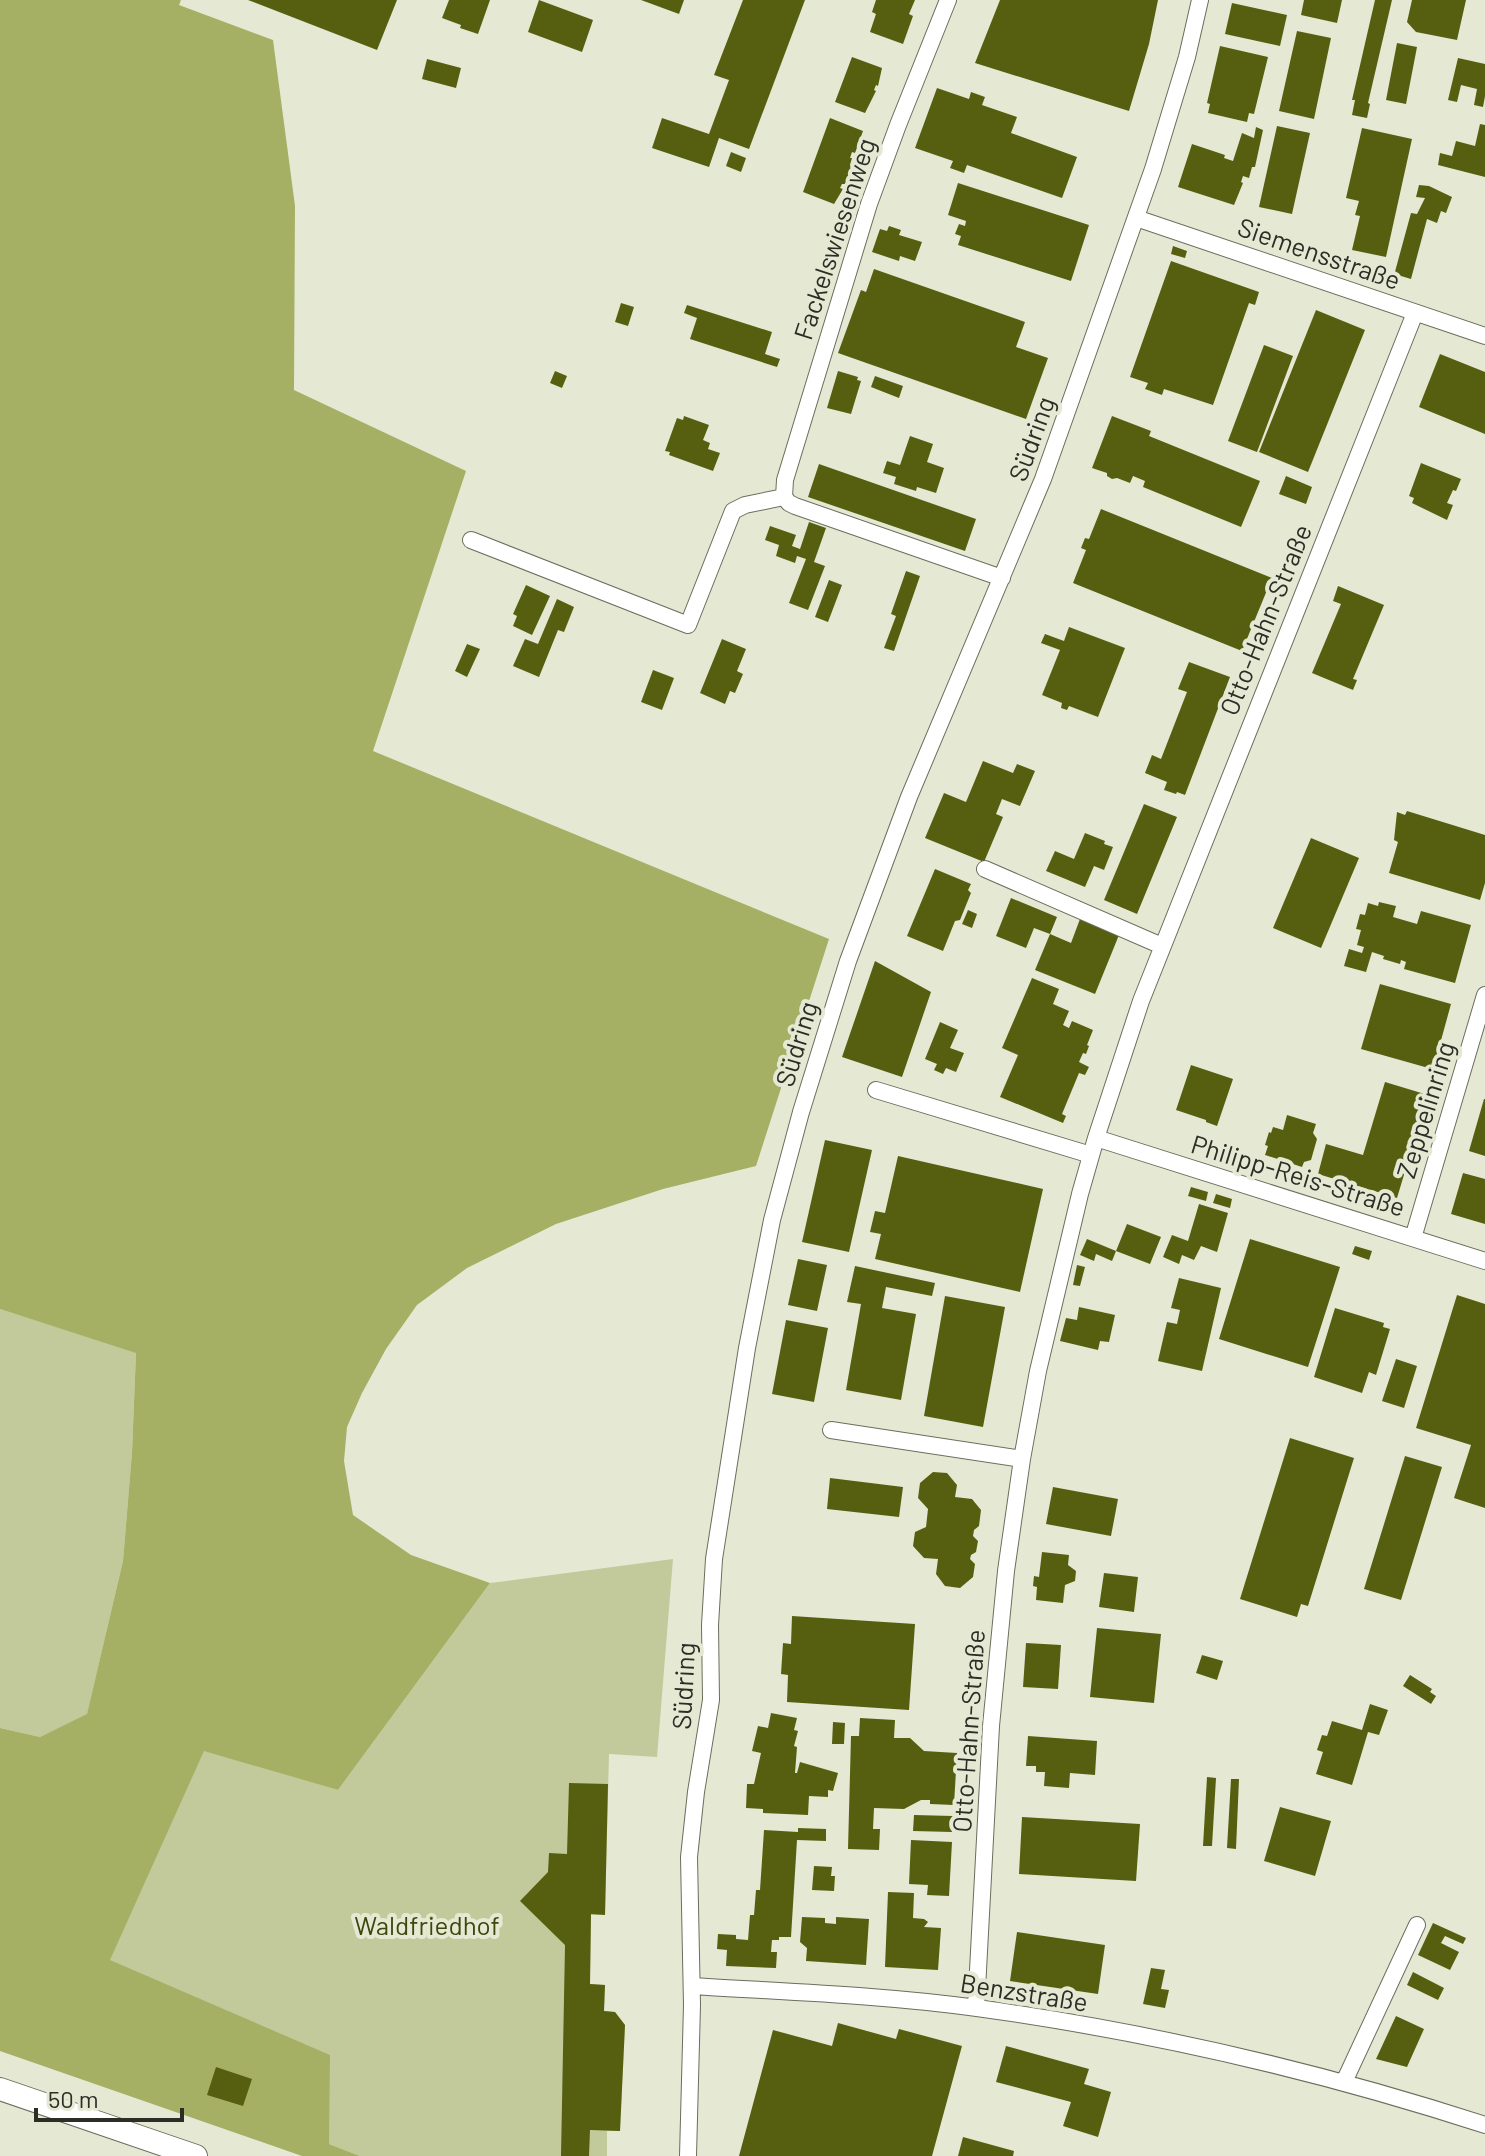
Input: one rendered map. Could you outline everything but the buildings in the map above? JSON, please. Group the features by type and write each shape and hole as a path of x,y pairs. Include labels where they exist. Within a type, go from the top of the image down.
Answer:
{"main road":[{"path":"0,2089 196,2156"}],"street":[{"name":"Fackelswiesenweg","path":"784,497 785,480 869,204 948,0"},
{"name":"Südring","path":"688,2156 692,1986 689,1857 711,1700 710,1612 714,1559 747,1348 772,1220 801,1112 856,939 909,797 1043,479 1172,110 1200,0"},
{"name":"Siemensstraße","path":"1136,218 1485,336"},
{"name":"Otto-Hahn-Straße","path":"976,2008 998,1644 1022,1459 1038,1371 1091,1155 1162,946 1415,313"},
{"path":"471,540 688,625 733,511 745,505 784,497 795,506 1002,578"},
{"path":"985,869 1162,946"},
{"name":"Zeppelinring","path":"1413,1238 1485,995"},
{"path":"876,1090 1091,1155"},
{"name":"Philipp-Reis-Straße","path":"1096,1138 1485,1261"},
{"path":"831,1430 1022,1459"},
{"path":"1344,2082 1417,1925"},
{"name":"Benzstraße","path":"692,1986 976,2008 1257,2059 1485,2125"}],"green space":[{"path":"0,0 181,0 179,5 273,40 295,206 294,390 466,471 373,751 829,939 756,1166 663,1189 556,1224 467,1268 417,1305 386,1349 347,1427 344,1461 353,1515 411,1555 490,1583 338,1790 204,1751 110,1960 330,2055 329,2144 360,2156 302,2156 0,2051 0,1728 40,1737 87,1714 123,1561 136,1353 0,1309"},
{"path":"0,1309 136,1352 123,1561 87,1715 40,1737 0,1728"},
{"name":"Waldfriedhof","path":"673,1559 657,1757 609,1754 605,1915 591,1915 590,1984 605,1985 604,2011 615,2012 625,2025 620,2131 607,2131 607,2156 360,2156 329,2144 329,2055 109,1961 204,1750 338,1790 490,1583"}]}
